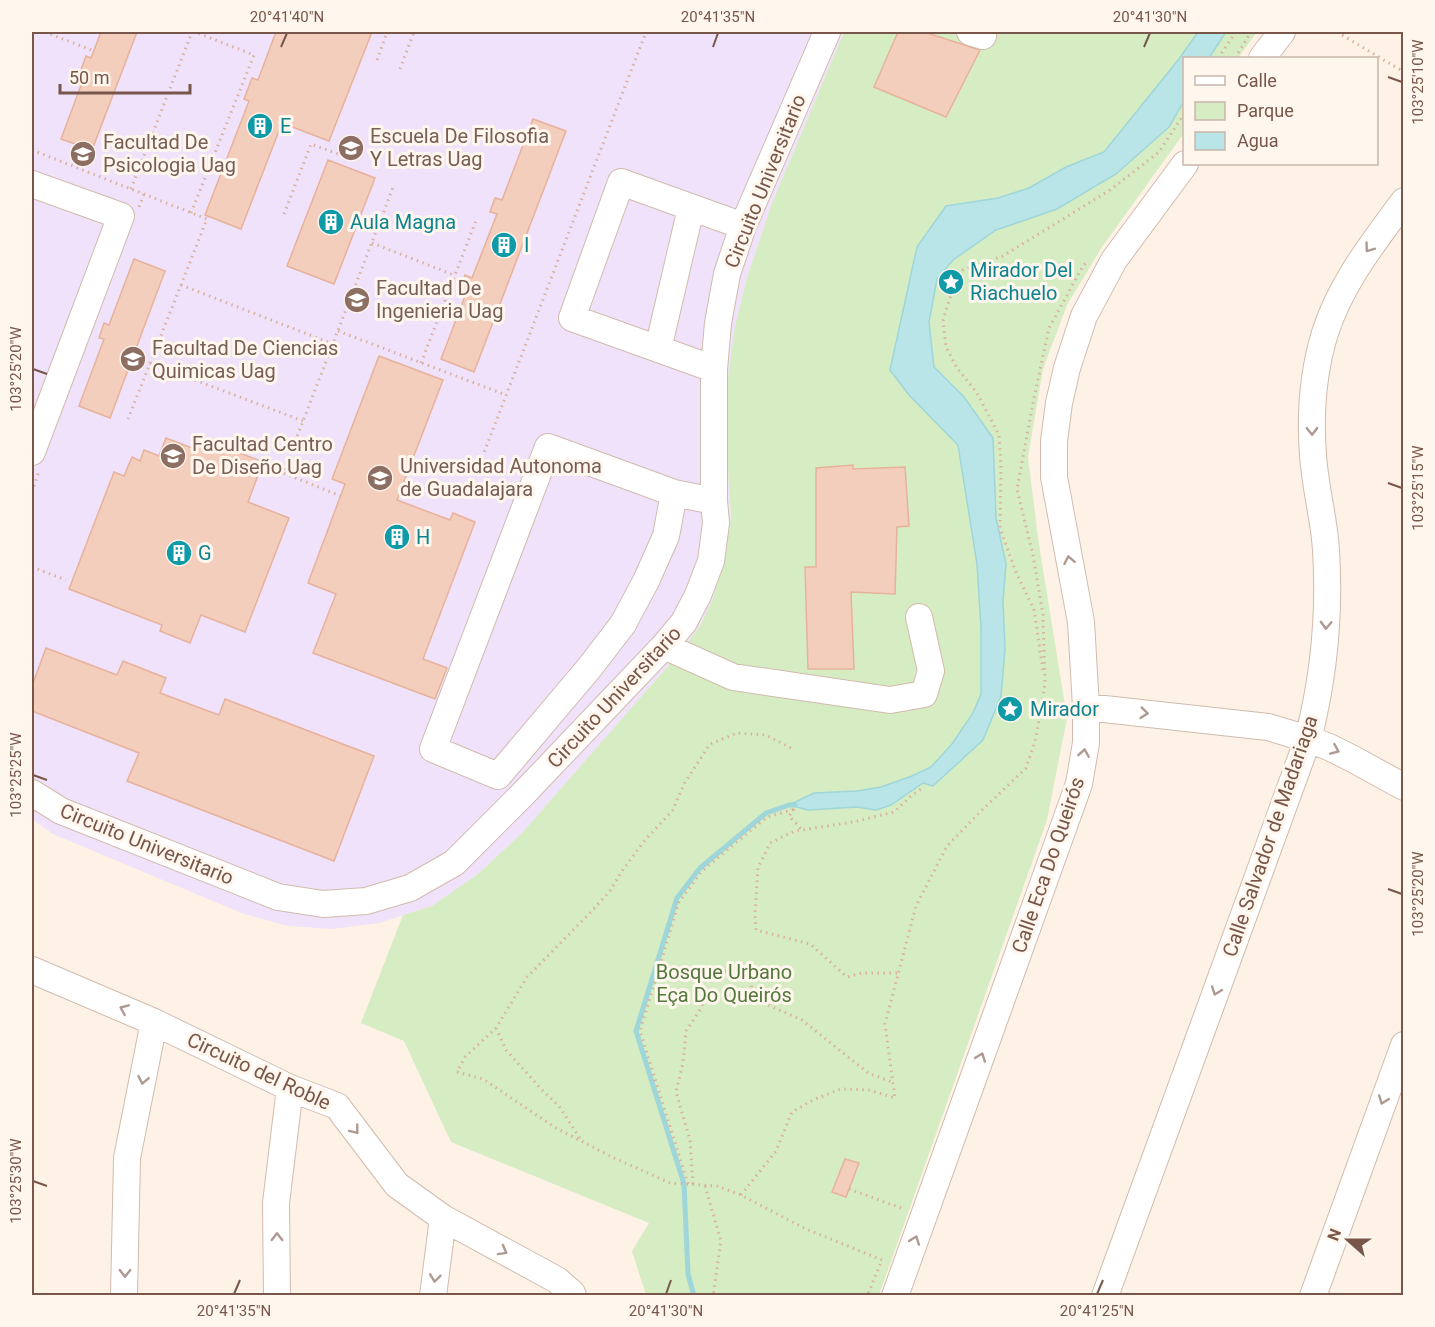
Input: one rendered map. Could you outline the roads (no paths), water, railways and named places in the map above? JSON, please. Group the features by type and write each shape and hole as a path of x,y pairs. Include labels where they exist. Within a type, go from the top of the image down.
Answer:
{"street":[{"name":"Circuito Universitario","path":"32,793 61,811 278,897 322,904 366,901 410,888 454,863 664,646 684,622 698,595 711,561 716,523 714,369 718,323 727,274 742,226 827,32"},
{"path":"1263,57 1282,32"},
{"name":"Calle Eca Do Queirós","path":"896,1296 1079,784 1086,743 1081,622 1053,477 1054,441 1067,368 1084,316 1114,260 1184,165"},
{"path":"714,369 572,318 621,182 742,226"},
{"path":"32,184 121,216 32,452"},
{"name":"Calle Salvador de Madariaga","path":"1105,1296 1308,739 1321,682 1327,605 1326,549 1313,456 1312,414 1317,371 1325,334 1339,297 1360,260 1404,201"},
{"path":"658,349 691,208"},
{"path":"524,793 498,776 433,749 548,447 674,493 714,501"},
{"path":"498,776 590,667 623,624 666,536 674,493"},
{"path":"664,646 733,677 890,700 924,694 931,671 919,617"},
{"path":"1086,708 1268,727 1308,739 1353,759 1404,787"},
{"name":"Circuito del Roble","path":"32,970 154,1022 291,1088 337,1106 397,1185 443,1218 557,1280 573,1296"},
{"path":"124,1296 127,1158 154,1022"},
{"path":"1312,1296 1404,1046"},
{"path":"277,1296 276,1203 291,1088"},
{"path":"433,1296 443,1218"}],"water":[{"path":"1198,32 1226,32 1210,57 1183,57 1183,103 1169,127 1116,174 1057,209 996,230 953,260 937,279 929,322 934,367 964,397 993,438 996,518 1006,564 1003,601 1005,649 1001,696 983,740 933,786 923,783 891,805 876,810 857,807 808,810 789,805 814,793 857,791 881,787 931,767 952,744 973,713 981,694 981,627 977,564 958,445 909,395 890,370 917,247 946,206 998,198 1029,188 1066,167 1104,152"}],"waterway":[{"path":"694,1296 688,1274 684,1184 636,1031 677,898 700,868 766,813 795,805"}],"place":[{"name":"E","path":"260,126"},
{"name":"Escuela De Filosofia Y Letras Uag","path":"351,148"},
{"name":"Facultad De Psicologia Uag","path":"83,154"},
{"name":"Aula Magna","path":"331,222"},
{"name":"I","path":"504,245"},
{"name":"Mirador Del Riachuelo","path":"951,282"},
{"name":"Facultad De Ingenieria Uag","path":"357,300"},
{"name":"Facultad De Ciencias Quimicas Uag","path":"133,359"},
{"name":"Facultad Centro De Diseño Uag","path":"173,456"},
{"name":"Universidad Autonoma de Guadalajara","path":"380,478"},
{"name":"H","path":"397,537"},
{"name":"G","path":"179,553"},
{"name":"Mirador","path":"1010,709"}],"park label":[{"name":"Bosque Urbano Eça Do Queirós","path":"724,984"}]}
